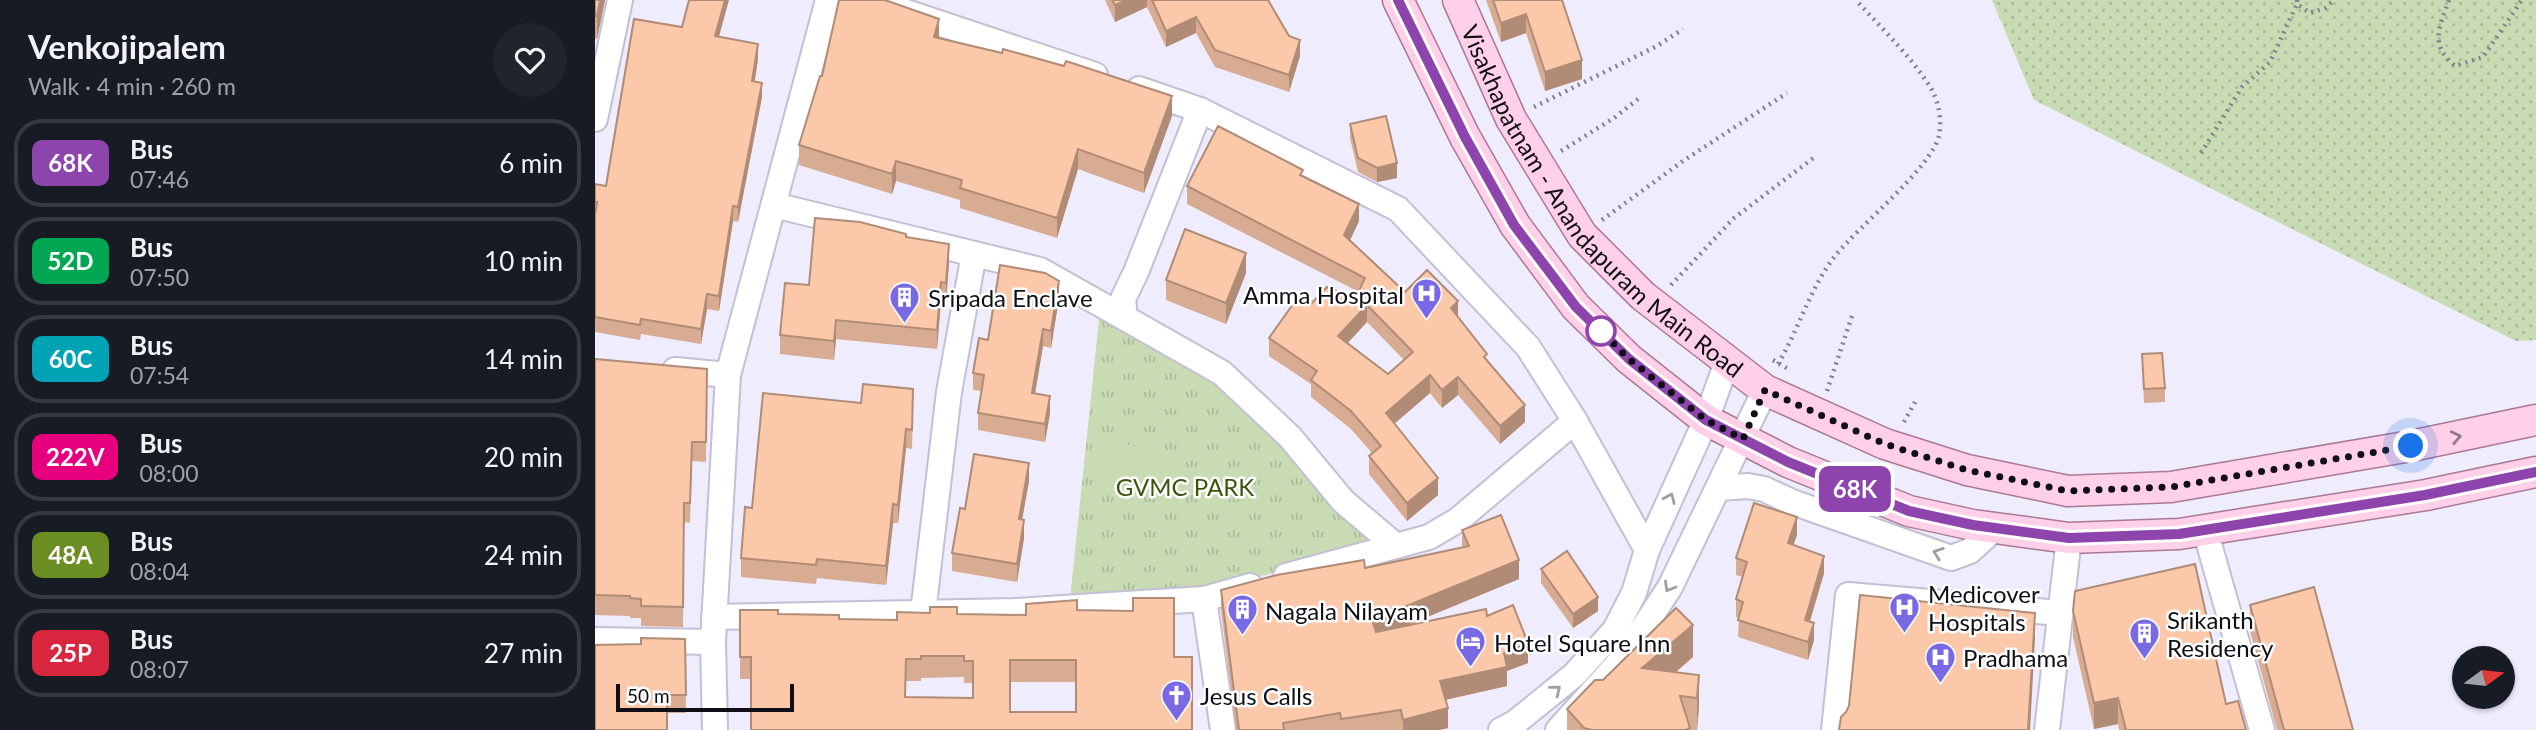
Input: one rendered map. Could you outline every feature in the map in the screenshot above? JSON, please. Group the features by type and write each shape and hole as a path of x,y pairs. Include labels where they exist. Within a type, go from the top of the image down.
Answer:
{"main road":[{"path":"1398,0 1465,137 1514,225 1576,307 1629,359 1706,420 1788,462 1909,511 1995,528 2069,538 2179,534 2425,495 2536,472"},
{"name":"Visakhapatnam - Anandapuram Main Road","path":"1458,0 1511,119 1643,296 1765,390 1885,444 1967,470 2068,491 2171,487 2411,446 2536,420"}],"street":[{"path":"595,119 602,55 620,0"},
{"path":"715,730 713,642 728,376 828,0"},
{"path":"870,0 1201,110 1398,209 1528,347 1575,421 1647,550"},
{"path":"1125,318 1123,299 1201,110"},
{"path":"774,205 1040,270 1222,373 1290,437 1343,501 1396,547"},
{"path":"923,613 949,392 974,254"},
{"path":"1501,730 1516,722 1574,676 1615,630 1633,593 1647,550 1706,420 1727,362"},
{"path":"650,368 728,376"},
{"path":"1558,730 1625,656 1669,587 1765,390"},
{"path":"714,617 1015,611 1204,599 1429,537 1458,520 1575,421"},
{"path":"1719,488 1748,486 1764,489 1792,502 1951,558 1970,551 1995,528"},
{"path":"2205,530 2262,730"},
{"path":"2047,730 2069,538"},
{"path":"1834,730 1848,595 2060,613"},
{"path":"1204,599 1223,730"},
{"path":"595,640 713,642"}],"path":[{"path":"1765,390 1816,285 1833,259 1928,159 1939,138 1941,118 1934,93 1919,70 1856,0"},
{"path":"2201,153 2242,88 2270,62 2297,2 2310,13 2325,8 2334,0"},
{"path":"2449,0 2438,33 2439,48 2444,57 2455,65 2483,57 2522,0"},
{"path":"1532,108 1657,46 1683,29"},
{"path":"1594,227 1683,162 1787,93"},
{"path":"1558,154 1614,118 1642,96"},
{"path":"1527,98 1539,119"},
{"path":"1671,285 1734,219 1816,156"},
{"path":"1594,227 1597,208"},
{"path":"1661,275 1680,292"},
{"path":"1815,385 1827,392 1853,313"},
{"path":"1769,357 1791,370"},
{"path":"1898,433 1915,402"}],"green space":[{"path":"1992,0 2536,0 2536,340 2516,341 2034,100"},
{"name":"GVMC PARK","path":"1100,310 1217,375 1387,545 1220,586 1070,599"},
{"path":"1101,440 1159,450 1154,484 1096,474"}],"building":[{"path":"595,0 600,0 597,16 595,16"},
{"path":"689,0 725,0 715,36 758,44 752,81 762,83 738,207 733,206 719,296 707,294 701,329 641,319 640,325 595,317 595,184 606,186 634,19 682,27"},
{"path":"839,0 885,0 939,19 934,37 1002,53 1003,49 1064,66 1066,61 1172,96 1144,173 1078,149 1057,218 960,188 962,180 896,161 892,174 799,145 822,76"},
{"path":"1112,0 1127,0 1115,5"},
{"path":"1152,0 1268,0 1289,36 1300,40 1289,75 1215,50 1196,17 1166,31"},
{"path":"1493,0 1562,0 1582,60 1545,72 1526,14 1501,23"},
{"path":"1386,116 1397,163 1377,168 1358,158 1350,124"},
{"path":"1218,126 1303,170 1300,175 1359,204 1344,235 1405,292 1427,270 1458,301 1451,308 1487,354 1484,357 1525,405 1500,426 1458,377 1442,390 1430,375 1386,413 1438,478 1407,503 1369,456 1381,446 1351,411 1311,380 1317,371 1269,338 1298,297 1310,305 1327,287 1364,302 1357,295 1365,278 1187,186","holes":["1367,305 1413,352 1388,374 1338,336"]},
{"path":"815,218 860,222 906,234 906,237 949,244 946,283 941,282 937,330 836,320 834,341 780,335 785,283 809,285"},
{"path":"1185,229 1246,253 1226,303 1166,280"},
{"path":"1000,265 1045,273 1059,281 1051,331 1043,329 1032,393 1050,396 1045,424 978,413 984,375 973,373 979,338 988,340"},
{"path":"2162,353 2165,388 2144,389 2142,354"},
{"path":"595,359 707,369 706,442 692,442 690,503 684,503 683,607 641,606 641,599 630,596 595,595"},
{"path":"863,384 913,389 912,430 906,429 898,505 893,504 886,566 817,559 816,565 741,558 745,507 752,508 763,393 861,403"},
{"path":"974,454 1029,463 1019,519 1024,520 1017,564 952,553 960,508 965,509"},
{"path":"1754,503 1797,517 1788,543 1824,556 1805,620 1814,623 1808,642 1738,620 1743,602 1736,599 1747,562 1736,558"},
{"path":"1501,515 1519,560 1372,620 1376,632 1486,609 1487,616 1513,605 1528,643 1504,653 1507,667 1440,681 1448,708 1403,720 1401,710 1341,719 1340,713 1283,723 1284,730 1239,730 1221,590 1277,575 1364,560 1365,568 1469,546 1462,530"},
{"path":"1567,551 1598,597 1573,614 1541,569"},
{"name":"Srikanth Residency","path":"2195,564 2226,704 2238,701 2246,730 2126,730 2118,698 2094,703 2073,611 2075,591"},
{"path":"2314,587 2353,730 2284,730 2250,605"},
{"name":"Pradhama","path":"1860,595 2035,613 2028,730 1839,730 1841,717 1849,706"},
{"path":"1133,598 1174,598 1174,657 1192,657 1192,730 751,730 751,657 740,657 740,610 839,615 839,619 897,620 897,612 930,613 930,607 957,607 957,614 1026,615 1026,604 1077,600 1077,610 1133,611","holes":["921,656 964,656 964,661 973,661 973,698 905,697 906,659 921,659","1010,660 1076,660 1076,712 1010,712"]},
{"path":"1676,608 1693,625 1642,668 1699,675 1697,698 1680,696 1690,728 1584,728 1567,709 1595,680 1603,680"},
{"path":"641,638 685,639 686,695 667,695 667,730 595,730 595,645 641,644"}],"bus line":[{"name":"68K","path":"1398,0 1465,137 1514,225 1576,307 1629,359 1706,420 1788,462 1909,511 1973,525 2069,538 2179,534 2425,495 2536,472"}],"place":[{"name":"Amma Hospital","path":"1427,321"},
{"name":"Sripada Enclave","path":"905,324"},
{"name":"Medicover Hospitals","path":"1905,634"},
{"name":"Nagala Nilayam","path":"1242,637"},
{"name":"Srikanth Residency","path":"2144,660"},
{"name":"Hotel Square Inn","path":"1471,669"},
{"name":"Pradhama","path":"1940,684"},
{"name":"Jesus Calls","path":"1177,722"}],"route":[{"path":"1601,331 1594,324 1629,359 1706,420 1743,439 1765,390 1885,444 1967,470 2068,491 2171,487 2411,446"}]}
